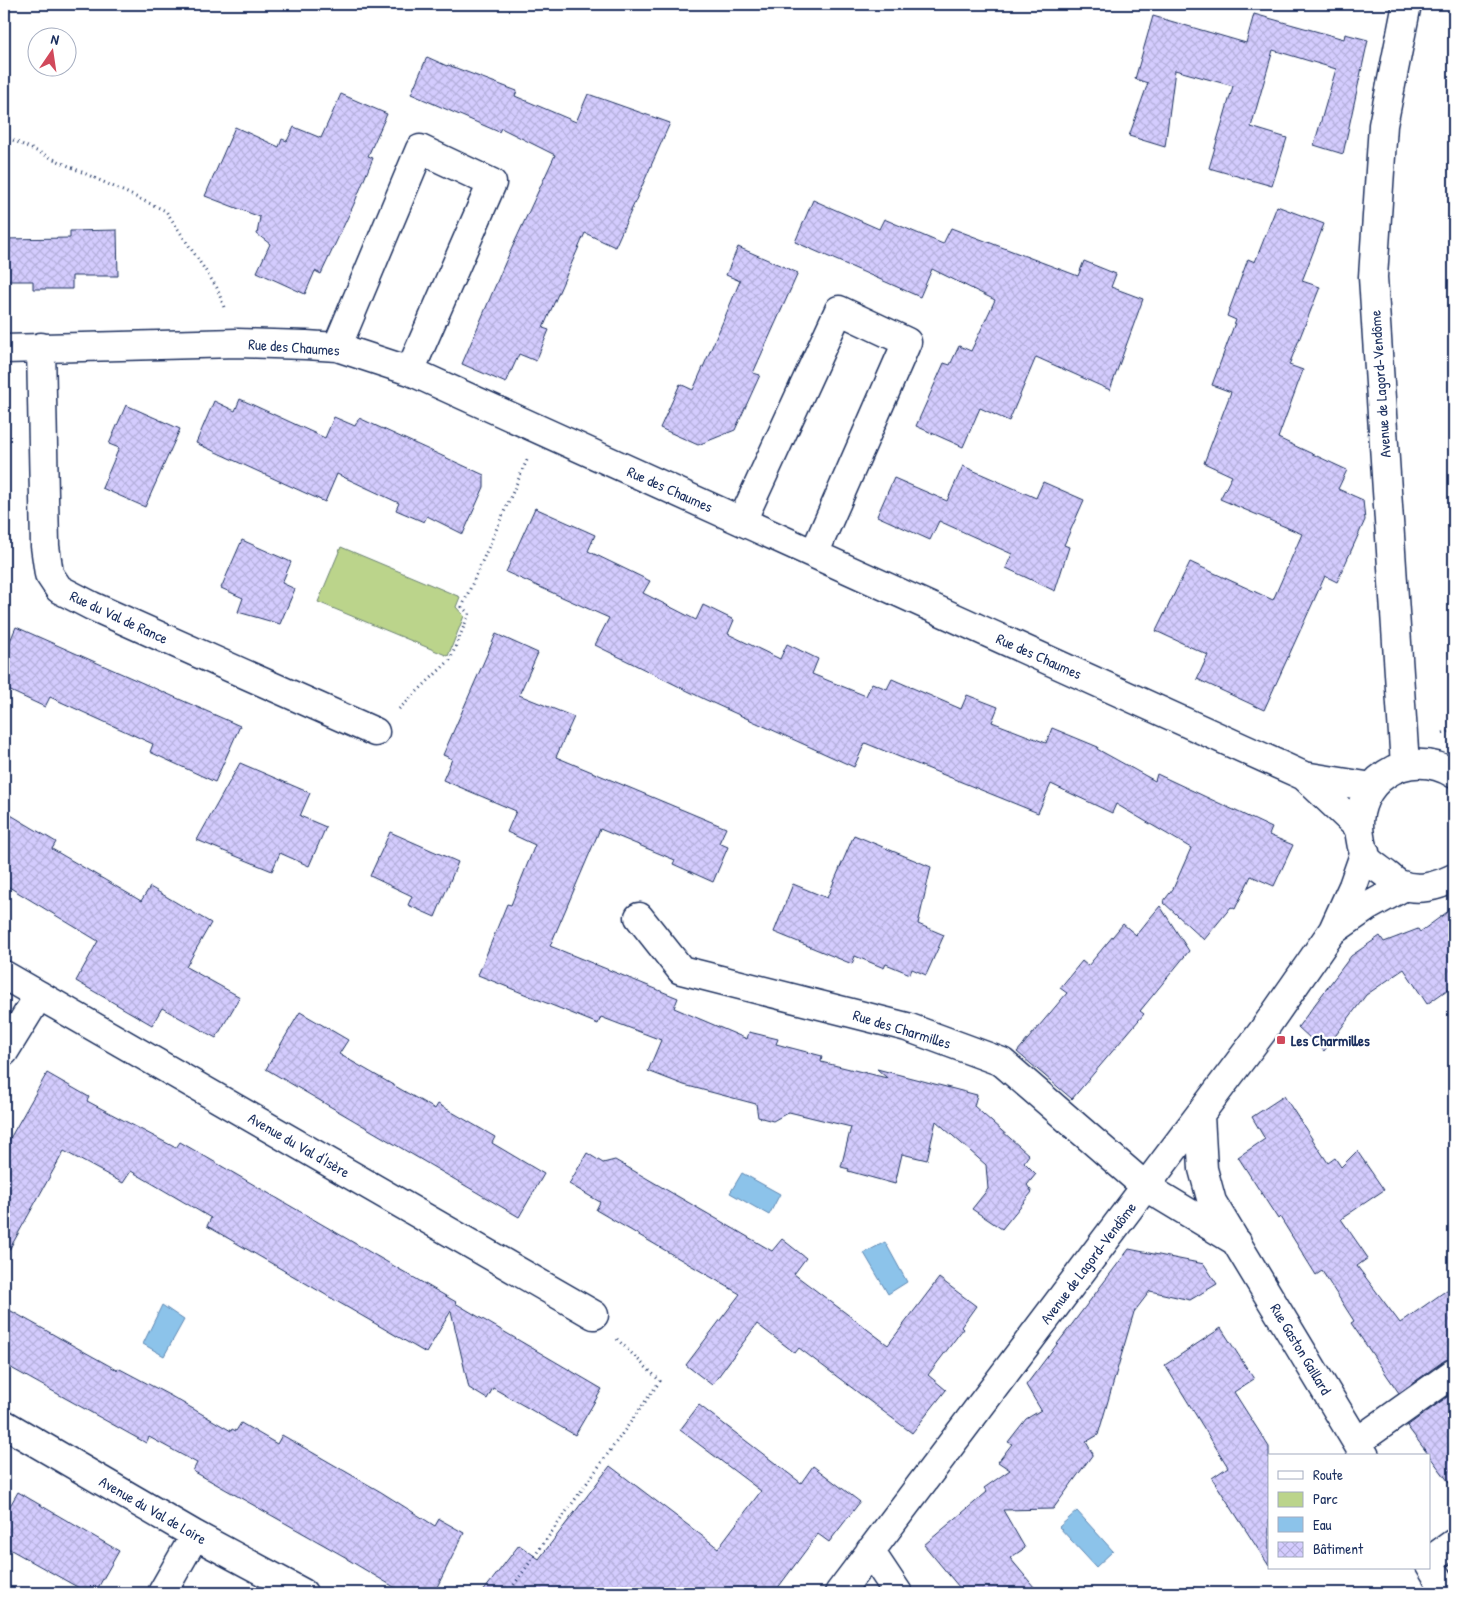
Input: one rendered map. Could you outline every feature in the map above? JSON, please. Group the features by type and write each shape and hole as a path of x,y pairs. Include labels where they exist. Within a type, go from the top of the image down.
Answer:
{"street":[{"name":"Avenue de Lagord-Vendôme","path":"1405,766 1373,277 1383,125 1407,4"},
{"path":"336,347 420,149 492,183 410,371"},
{"path":"742,521 839,310 907,342 814,554"},
{"name":"Rue des Chaumes","path":"4,348 238,343 336,347 410,371 1304,776 1372,787"},
{"name":"Rue du Val de Rance","path":"41,348 45,546 49,574 58,589 92,606 375,732"},
{"path":"1372,787 1382,777 1398,767 1430,764 1451,767"},
{"name":"Rue des Chaumes","path":"1304,776 1362,840 1369,861 1399,884 1406,886"},
{"name":"Avenue de Lagord-Vendôme","path":"839,1593 1262,1032 1333,930 1353,886 1362,840 1360,809 1368,791 1372,787"},
{"path":"1406,886 1418,888 1437,886 1454,878"},
{"name":"Avenue de Lagord-Vendôme","path":"1333,930 1366,907 1406,886"},
{"name":"Rue des Charmilles","path":"639,917 681,970 907,1027 1002,1062 1146,1187"},
{"name":"Avenue du Val d'Isère","path":"4,975 594,1315"},
{"path":"4,1052 39,996"},
{"name":"Rue Gaston Gaillard","path":"1200,1115 1203,1169 1212,1202 1361,1449"},
{"name":"Rue Gaston Gaillard","path":"1146,1187 1237,1242"},
{"path":"1361,1449 1454,1373"},
{"name":"Avenue du Val de Loire","path":"4,1424 195,1535 304,1593"},
{"path":"162,1593 195,1535"},
{"path":"1430,1561 1454,1543"},
{"path":"870,1551 898,1593"},
{"path":"1430,1564 1447,1593"}],"path":[{"path":"4,136 166,211 217,288 238,343"},
{"path":"375,732 450,660 469,614 462,607 541,430"},
{"path":"508,1593 660,1381 594,1315"}],"green space":[{"path":"341,547 460,597 456,607 464,616 448,656 318,602"}],"water":[{"path":"742,1173 780,1194 769,1215 730,1193"},
{"path":"885,1242 907,1282 888,1294 864,1253"},
{"path":"162,1305 184,1320 164,1356 143,1344"},
{"path":"1077,1511 1113,1551 1096,1567 1059,1527"}],"building":[{"path":"1254,14 1344,39 1345,34 1368,40 1343,154 1314,145 1336,69 1273,50 1251,127 1287,138 1272,186 1209,168 1233,86 1175,70 1165,147 1129,136 1148,83 1135,79 1153,16 1246,43"},
{"path":"427,57 517,91 515,96 576,122 588,94 670,123 615,247 585,233 543,328 549,330 536,361 519,354 506,383 462,364 505,263 555,155 501,128 499,132 411,94"},
{"path":"341,94 387,114 368,156 373,158 354,204 321,274 315,271 305,294 257,272 270,244 257,234 260,217 205,196 235,127 279,147 282,139 287,141 294,127 321,138"},
{"path":"813,200 879,229 884,219 943,244 951,228 1078,276 1084,261 1116,274 1111,287 1143,299 1110,390 1036,357 1009,421 980,408 963,447 916,426 944,363 950,365 959,346 971,351 995,300 932,269 920,297 795,242"},
{"path":"1277,206 1324,224 1302,281 1320,287 1289,365 1303,370 1278,438 1347,470 1338,489 1363,500 1365,520 1337,582 1325,576 1264,710 1197,679 1208,655 1156,631 1190,562 1273,600 1302,534 1220,499 1232,476 1204,463 1231,392 1212,385 1236,320 1227,316 1248,259 1255,262"},
{"path":"117,230 118,276 72,276 72,289 33,289 33,281 4,281 4,239 70,238 70,231"},
{"path":"738,247 798,273 753,373 760,375 735,430 698,445 660,428 680,384 693,390 719,331 740,281 726,275"},
{"path":"240,399 325,438 334,417 355,426 359,418 484,475 484,487 463,534 427,516 424,522 396,510 399,503 337,474 325,502 196,443 214,401 235,411"},
{"path":"126,405 180,429 145,507 102,488 119,448 109,444"},
{"path":"963,466 1036,498 1043,482 1084,500 1064,545 1069,547 1055,591 1006,568 1012,554 939,521 930,540 877,516 894,478 947,501"},
{"path":"535,508 595,535 588,551 650,581 643,593 696,620 703,605 734,620 728,634 780,659 787,644 818,659 812,674 866,696 872,683 887,689 892,679 961,709 967,695 998,707 992,722 1046,743 1052,728 1098,747 1097,749 1155,781 1157,774 1272,828 1269,835 1293,845 1274,886 1251,876 1235,909 1231,907 1204,940 1163,902 1173,889 1191,848 1116,804 1112,813 1051,784 1038,813 865,743 854,767 704,699 595,645 609,618 506,572"},
{"path":"242,540 291,562 282,583 295,589 280,624 238,612 243,598 221,588"},
{"path":"16,627 240,726 215,782 150,752 153,744 50,697 45,707 4,688 4,655"},
{"path":"496,634 538,653 519,695 574,717 556,757 726,828 719,843 728,847 713,882 673,864 675,860 600,829 550,946 678,998 674,1008 747,1039 749,1032 778,1039 776,1044 822,1056 821,1062 887,1078 877,1069 977,1095 974,1106 1029,1155 1024,1162 1036,1174 1027,1185 1032,1192 1002,1229 972,1209 988,1189 986,1165 936,1121 927,1160 902,1154 895,1184 848,1171 849,1169 841,1167 851,1127 789,1112 773,1121 758,1117 756,1104 684,1085 648,1071 661,1040 601,1017 598,1024 478,975 507,904 511,905 535,845 507,832 516,811 443,780 452,759 443,755"},
{"path":"240,763 310,793 300,816 326,827 309,866 280,853 272,871 197,840"},
{"path":"4,811 56,842 52,849 141,901 150,887 211,923 186,967 240,997 216,1038 162,1008 152,1025 76,981 98,941 4,884"},
{"path":"390,832 458,862 435,917 408,905 412,896 370,876"},
{"path":"854,835 931,867 918,924 944,935 926,975 912,969 910,974 886,964 884,968 855,956 852,964 774,932 793,884 827,898"},
{"path":"1160,906 1189,951 1140,1011 1144,1014 1072,1099 1017,1052 1067,993 1060,988 1082,961 1088,966 1123,924 1136,935"},
{"path":"1454,907 1454,985 1427,1004 1404,969 1366,995 1324,1051 1298,1027 1351,956 1380,936 1384,942 1418,929 1420,932"},
{"path":"300,1012 348,1040 339,1054 435,1109 438,1104 495,1137 492,1143 544,1174 519,1217 266,1069"},
{"path":"47,1073 89,1097 87,1101 176,1148 180,1142 602,1389 575,1435 493,1388 487,1399 469,1388 451,1311 426,1353 207,1226 211,1218 131,1171 123,1183 64,1151 4,1259 4,1149"},
{"path":"1284,1096 1328,1163 1335,1158 1341,1167 1357,1151 1384,1190 1341,1219 1368,1258 1357,1266 1400,1323 1454,1285 1454,1358 1445,1360 1399,1393 1351,1323 1354,1321 1322,1271 1316,1275 1280,1217 1278,1219 1238,1157 1265,1139 1252,1117"},
{"path":"587,1153 603,1163 615,1160 772,1251 782,1239 806,1258 794,1274 888,1345 939,1278 976,1306 961,1327 963,1329 928,1375 946,1390 912,1433 799,1348 795,1353 757,1324 712,1385 686,1365 740,1294 596,1210 600,1202 569,1184"},
{"path":"1129,1249 1204,1264 1217,1284 1190,1300 1150,1291 1134,1312 1098,1435 1086,1442 1093,1454 1053,1509 1003,1510 1025,1548 1010,1558 1039,1593 964,1593 924,1545 987,1492 984,1488 1010,1470 998,1462 1012,1444 1008,1442 1026,1419 1041,1410 1026,1385"},
{"path":"4,1307 117,1370 118,1368 171,1396 231,1431 232,1429 236,1431 241,1423 277,1444 282,1435 381,1492 435,1526 439,1519 464,1533 434,1593 404,1593 347,1558 193,1471 197,1463 149,1437 146,1443 4,1364"},
{"path":"1221,1328 1254,1379 1234,1392 1269,1447 1268,1564 1212,1478 1228,1467 1165,1365"},
{"path":"1454,1392 1454,1489 1430,1457 1430,1454 1428,1454 1407,1426"},
{"path":"699,1405 801,1483 813,1466 860,1502 829,1542 818,1534 774,1593 482,1593 519,1545 539,1559 610,1466 718,1548 761,1491 680,1430"},
{"path":"18,1492 119,1551 95,1593 88,1593 4,1546 4,1516"}],"place":[{"name":"Les Charmilles","path":"1281,1040"}]}
